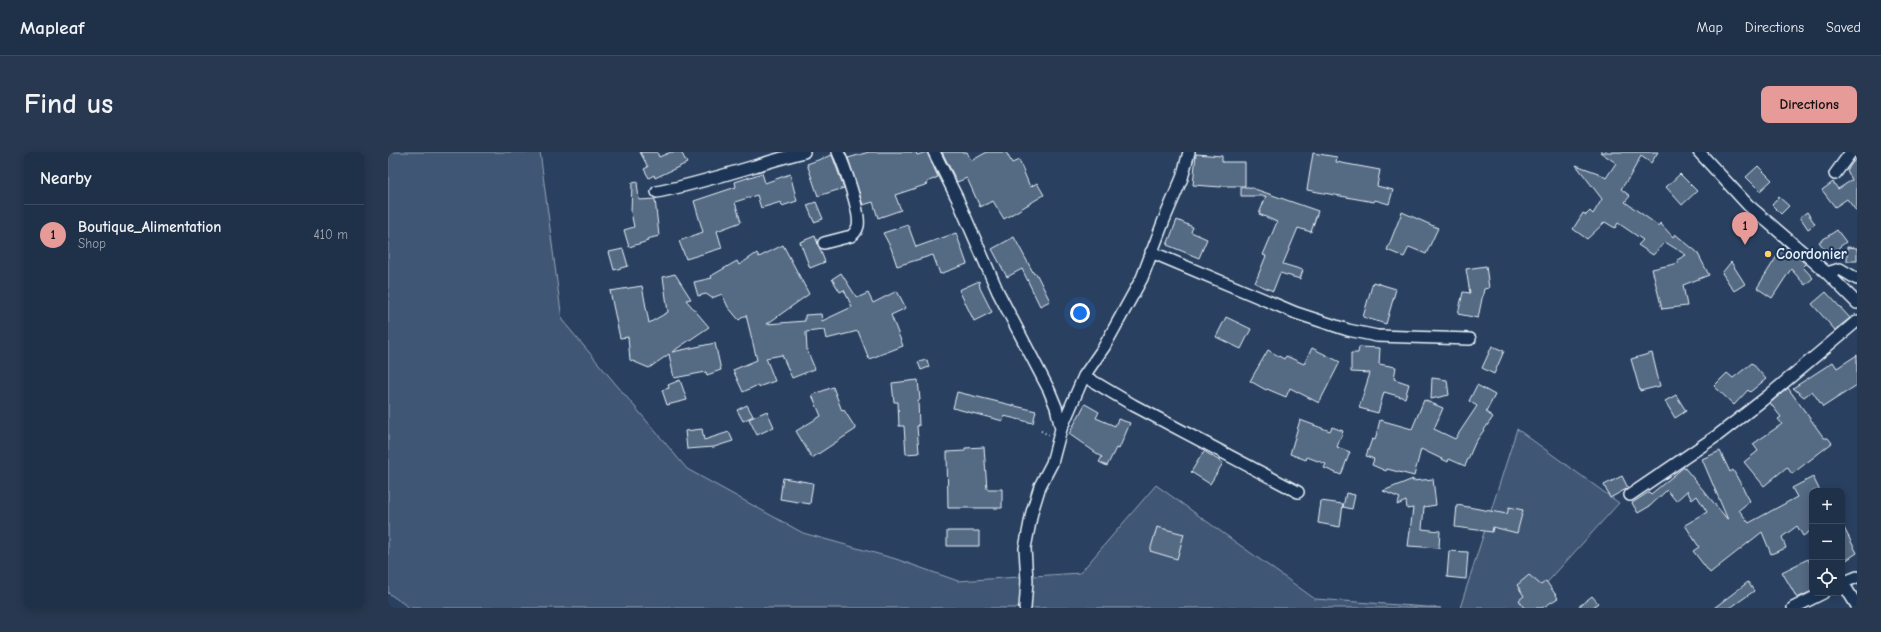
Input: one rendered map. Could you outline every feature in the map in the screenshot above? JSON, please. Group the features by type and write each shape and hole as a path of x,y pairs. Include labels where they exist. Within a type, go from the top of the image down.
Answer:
{"street":[{"path":"657,192 724,176 764,162 804,152"},
{"path":"824,243 851,236 854,234 858,226 847,175 838,152"},
{"path":"934,152 957,198 998,292 1049,390 1056,407 1061,429"},
{"path":"1025,608 1027,581 1024,548 1032,512 1040,486 1052,463 1061,429 1084,376 1108,340 1142,278 1151,252 1182,178 1189,152"},
{"path":"1699,152 1748,205 1827,273 1857,303"},
{"path":"1835,174 1851,152"},
{"path":"1151,252 1296,313 1348,330 1377,336 1470,339"},
{"path":"1827,273 1840,269 1857,279"},
{"path":"1630,495 1718,435 1768,396 1857,321"},
{"path":"1084,376 1132,405 1298,492"},
{"path":"1845,582 1857,577"},
{"path":"1845,586 1857,606"},
{"path":"1793,608 1817,596"}],"shaded area":[{"path":"388,152 540,152 562,320 687,469 803,533 896,559 958,581 1080,573 1156,485 1315,599 1441,608 410,608 388,593"},
{"path":"1517,429 1619,503 1524,608 1460,608"}],"building":[{"path":"640,152 657,152 659,157 671,152 681,152 687,163 655,178 654,175 649,178 644,169 648,167"},
{"path":"869,152 916,152 917,155 927,152 938,177 927,182 928,184 895,195 901,210 878,218 873,202 863,205 848,158"},
{"path":"942,152 967,152 971,161 987,152 1006,152 1012,163 1019,160 1030,187 1037,183 1044,195 1004,219 993,201 980,207 967,178 957,182"},
{"path":"1600,152 1658,152 1651,163 1641,156 1621,189 1630,196 1625,202 1659,226 1660,223 1673,237 1675,234 1697,252 1709,275 1683,285 1687,306 1662,309 1652,269 1679,263 1677,260 1686,255 1665,242 1653,255 1638,245 1643,240 1618,223 1615,228 1605,222 1587,239 1573,229 1583,213 1586,215 1590,211 1593,214 1602,199 1576,165 1598,173 1606,178 1616,163"},
{"path":"1313,153 1337,157 1336,162 1380,170 1377,186 1393,190 1389,204 1375,200 1374,202 1307,190"},
{"path":"1196,154 1222,156 1222,162 1245,162 1245,186 1221,187 1193,185"},
{"path":"832,155 844,188 818,196 807,164"},
{"path":"1857,157 1857,212 1847,199 1835,207 1822,190 1833,182 1838,189 1852,180 1847,170"},
{"path":"1758,166 1772,180 1760,191 1746,177"},
{"path":"762,173 765,183 790,174 797,201 782,206 781,202 761,208 757,195 735,202 741,222 717,231 722,248 686,259 679,241 703,232 694,201 736,187 735,182"},
{"path":"1680,174 1697,191 1682,205 1666,187"},
{"path":"637,182 639,200 655,199 659,236 647,239 648,241 629,247 624,230 634,227 631,212 632,183"},
{"path":"1241,187 1249,187 1318,211 1311,232 1298,228 1283,264 1303,270 1300,279 1280,273 1273,291 1255,283 1266,256 1263,255 1277,222 1259,214 1266,196 1241,196"},
{"path":"1779,197 1789,206 1781,214 1772,205"},
{"path":"816,202 823,219 814,222 807,205"},
{"path":"1402,212 1438,228 1426,254 1409,247 1404,257 1387,250"},
{"path":"1807,212 1815,224 1808,229 1800,217"},
{"path":"1177,220 1193,227 1191,232 1207,239 1199,258 1167,245"},
{"path":"908,225 916,247 956,233 967,264 940,274 933,255 897,266 891,248 883,233"},
{"path":"1837,230 1846,242 1829,255 1819,242"},
{"path":"815,236 825,262 810,268 800,242"},
{"path":"1014,237 1034,274 1036,273 1050,301 1040,306 1022,269 1007,277 992,249"},
{"path":"783,245 809,294 767,324 805,321 805,315 821,314 822,321 852,307 844,290 840,292 832,279 841,273 857,298 868,293 873,303 897,291 906,308 891,315 903,346 869,359 858,331 826,339 824,330 806,332 807,350 815,369 792,378 782,355 766,358 775,381 758,387 758,385 743,392 733,370 757,360 746,315 739,320 728,307 722,294 712,298 706,294 698,296 694,282 712,278 711,276 737,261 739,265 757,253 759,257"},
{"path":"1784,245 1806,264 1803,267 1813,278 1805,285 1791,269 1772,298 1757,288"},
{"path":"1847,247 1857,248 1857,261 1847,261"},
{"path":"623,249 628,266 614,270 609,252"},
{"path":"1731,262 1745,284 1734,291 1722,273"},
{"path":"1486,266 1489,288 1484,289 1478,318 1458,314 1463,292 1470,293 1466,269"},
{"path":"675,274 691,299 686,300 709,327 672,352 715,343 721,370 707,375 706,372 674,378 669,354 649,368 630,360 628,337 620,338 610,291 642,286 649,323 668,312 663,277"},
{"path":"979,281 980,288 992,312 974,321 959,290"},
{"path":"1373,282 1396,289 1386,324 1363,317"},
{"path":"1826,292 1850,318 1835,330 1812,304"},
{"path":"1226,317 1251,329 1241,349 1216,337"},
{"path":"1492,346 1504,351 1494,374 1482,368"},
{"path":"1359,347 1380,348 1379,364 1396,367 1394,379 1409,384 1405,398 1384,392 1378,413 1359,408 1370,373 1351,372 1351,353 1358,353"},
{"path":"1312,348 1340,362 1319,403 1290,388 1286,397 1267,389 1266,390 1250,381 1268,350 1284,359 1286,356 1304,364"},
{"path":"1652,353 1660,386 1640,391 1631,359"},
{"path":"1857,355 1857,385 1823,407 1812,391 1804,397 1793,388 1833,362 1837,368"},
{"path":"927,360 929,367 921,370 918,362"},
{"path":"1752,363 1766,379 1750,392 1748,390 1734,405 1714,386 1727,373 1733,378"},
{"path":"1432,378 1447,380 1449,395 1431,399"},
{"path":"680,380 687,400 667,405 662,390 669,388 668,385"},
{"path":"918,380 920,400 918,400 919,426 917,426 919,453 906,454 904,426 899,426 898,402 894,402 892,383"},
{"path":"1477,385 1495,395 1486,412 1493,417 1475,443 1465,466 1449,459 1448,462 1421,449 1414,476 1387,469 1386,471 1372,465 1374,459 1366,456 1372,439 1375,440 1380,420 1412,429 1424,400 1443,408 1434,429 1455,439 1477,406 1469,401"},
{"path":"833,387 842,411 844,410 856,429 812,458 796,431 821,416 812,395"},
{"path":"1788,388 1824,438 1828,438 1832,443 1792,474 1787,467 1764,486 1744,462 1758,451 1753,444 1782,424 1778,419 1781,417 1770,403"},
{"path":"957,392 1036,411 1033,423 1004,416 1003,421 953,408"},
{"path":"1676,395 1686,411 1675,418 1665,401"},
{"path":"1085,404 1099,412 1096,418 1115,426 1118,419 1130,423 1119,449 1116,448 1107,466 1099,462 1102,457 1069,434"},
{"path":"747,405 753,416 743,421 737,410"},
{"path":"767,411 774,427 757,435 749,419"},
{"path":"1300,420 1330,431 1332,427 1343,431 1337,447 1350,452 1341,475 1324,468 1326,464 1307,457 1306,460 1290,454"},
{"path":"702,429 704,440 729,432 733,441 714,447 687,449 685,431"},
{"path":"984,447 987,489 1002,489 1002,508 948,508 947,452 965,451 965,448"},
{"path":"1204,451 1223,463 1210,484 1191,472"},
{"path":"1720,451 1730,472 1733,470 1750,501 1739,510 1749,523 1797,497 1792,488 1813,477 1818,488 1809,488 1809,532 1803,536 1797,526 1782,537 1786,548 1771,554 1762,532 1710,573 1693,551 1699,547 1685,525 1707,512 1697,496 1692,500 1687,491 1676,501 1667,490 1650,506 1638,513 1632,503 1649,492 1651,494 1684,467 1728,520 1702,459"},
{"path":"1622,476 1628,488 1610,498 1604,485"},
{"path":"783,478 813,483 810,504 780,499"},
{"path":"1413,479 1412,481 1433,479 1436,505 1424,507 1422,529 1440,531 1439,548 1408,546 1413,508 1407,509 1406,501 1397,505 1400,498 1383,491"},
{"path":"1346,493 1355,495 1352,509 1343,507"},
{"path":"1321,501 1343,504 1340,527 1318,523"},
{"path":"1457,505 1507,514 1509,507 1523,510 1517,533 1493,527 1492,532 1455,527"},
{"path":"1157,527 1184,534 1177,559 1150,551"},
{"path":"1845,530 1857,553 1845,561"},
{"path":"947,531 979,531 979,546 947,546"},
{"path":"1449,551 1468,552 1466,579 1447,577"},
{"path":"1808,559 1809,592 1797,598 1782,572"},
{"path":"1529,575 1541,585 1546,581 1558,598 1542,608 1524,608 1519,600 1524,596 1517,585"},
{"path":"1748,582 1754,591 1730,608 1714,608"},
{"path":"1592,596 1598,603 1592,608 1577,608"}],"place":[{"name":"Boutique_Alimentation","path":"1745,245"},
{"name":"Coordonier","path":"1768,254"}]}
